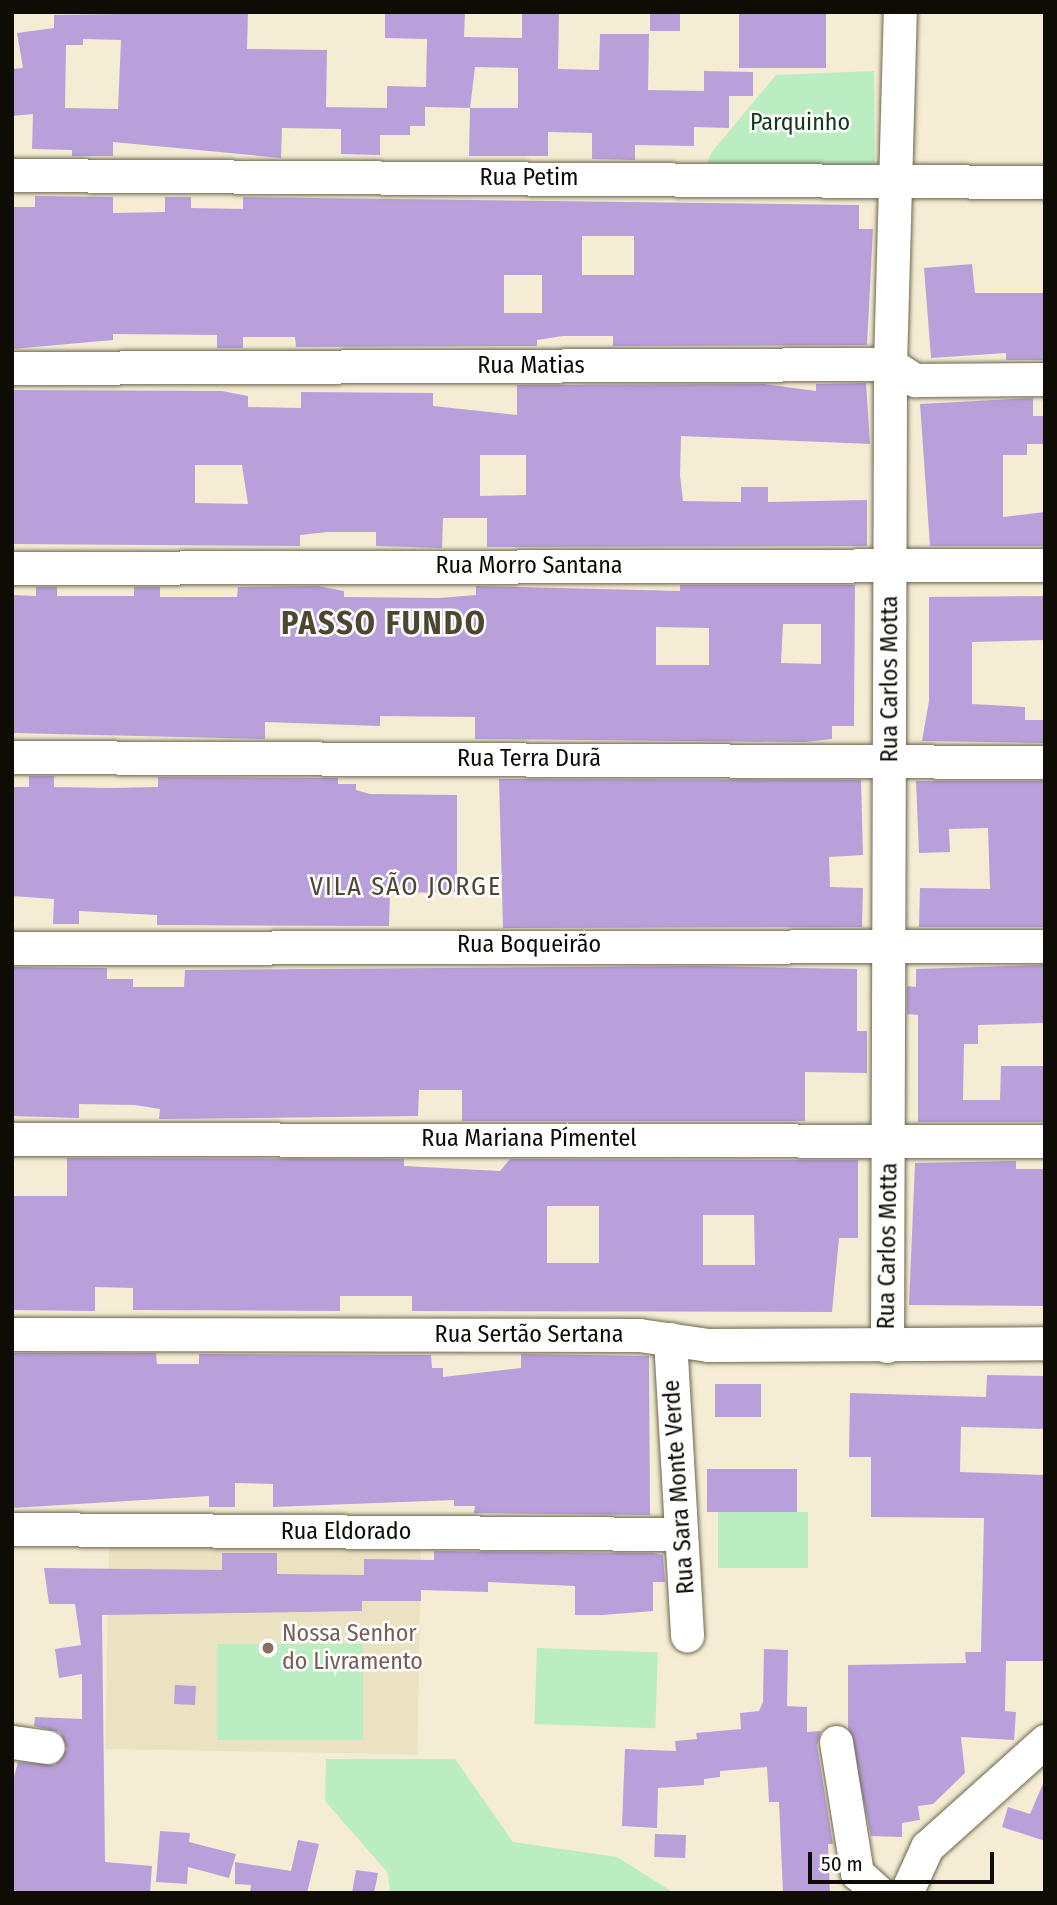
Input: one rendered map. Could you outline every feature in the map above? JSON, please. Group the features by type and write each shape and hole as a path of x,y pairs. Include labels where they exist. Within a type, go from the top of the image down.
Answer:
{"street":[{"name":"Rua Carlos Motta","path":"887,1346 892,943 890,364 900,12"},
{"name":"Rua Petim","path":"12,174 1045,182"},
{"name":"Rua Matias","path":"12,368 890,364 915,380 1045,379"},
{"name":"Rua Morro Santana","path":"12,568 1045,565"},
{"name":"Rua Terra Durã","path":"12,757 1045,762"},
{"name":"Rua Boqueirão","path":"12,948 892,943 1045,946"},
{"name":"Rua Mariana Pímentel","path":"12,1139 890,1138 1045,1141"},
{"name":"Rua Sertão Sertana","path":"12,1334 670,1339 708,1345 1045,1343"},
{"name":"Rua Sara Monte Verde","path":"670,1339 687,1636"},
{"name":"Rua Eldorado","path":"12,1529 680,1534"},
{"path":"906,1893 927,1847 1045,1741"},
{"path":"12,1742 48,1746"},
{"path":"836,1742 857,1873 879,1893"}],"shaded area":[{"name":"Nossa Senhor do Livramento","path":"109,1544 421,1549 417,1754 105,1749"}],"green space":[{"name":"Parquinho","path":"874,71 875,170 704,173 711,153 776,75"},
{"path":"718,1512 808,1512 808,1568 718,1568"},
{"path":"217,1644 363,1644 363,1740 217,1740"},
{"path":"537,1648 658,1652 655,1728 534,1724"},
{"path":"326,1759 455,1759 513,1842 617,1857 674,1893 390,1893 388,1873 325,1801"}],"building":[{"path":"248,12 247,49 327,50 326,107 387,108 387,86 426,87 427,39 385,38 385,12 465,12 464,37 522,38 522,12 559,12 558,69 599,70 600,34 649,34 648,90 704,91 704,71 753,72 753,96 729,96 729,128 694,127 694,146 635,145 635,160 592,159 592,133 548,132 548,156 469,156 470,108 425,107 425,126 410,126 410,135 380,135 380,155 341,154 341,129 282,128 281,158 113,142 113,156 72,156 72,150 32,149 33,114 12,116 12,69 23,68 17,33 54,28 54,15","holes":["83,39 121,40 118,109 65,108 66,45 83,45","475,67 518,68 518,108 470,108"]},
{"path":"650,12 680,12 680,31 650,31"},
{"path":"739,12 826,12 826,68 739,68"},
{"path":"35,196 113,197 113,213 165,212 165,197 191,197 191,208 243,209 243,197 859,205 859,229 873,229 867,345 613,346 613,336 563,336 537,340 537,346 296,347 295,337 243,337 243,348 217,348 217,335 113,334 113,340 12,349 12,207 35,207","holes":["582,236 634,236 634,275 582,275","504,275 542,275 542,313 504,313"]},
{"path":"972,264 975,293 1045,293 1045,360 1006,360 1006,353 931,358 924,268"},
{"path":"866,383 870,444 681,436 680,475 683,501 741,502 741,487 768,487 768,502 867,500 867,546 487,547 487,518 443,518 442,548 376,546 376,532 300,535 300,546 12,544 12,390 222,391 248,396 248,407 301,408 301,392 433,393 433,406 517,415 517,385 764,384 816,391 816,384","holes":["480,455 526,455 526,495 480,496","195,465 242,465 248,504 195,503"]},
{"path":"1033,398 1033,416 1045,416 1045,444 1027,444 1027,455 1003,455 1003,517 1045,512 1045,546 930,546 920,404"},
{"path":"680,585 855,585 854,726 832,726 832,739 805,742 475,739 475,717 380,716 380,726 265,722 265,739 12,733 12,595 36,596 36,587 57,587 57,596 134,596 134,587 160,587 160,597 237,597 238,587 318,586 344,591 344,597 439,598 476,595 476,586 680,591","holes":["783,624 821,624 821,664 781,663","656,627 709,628 709,665 656,665"]},
{"path":"1045,596 1045,640 972,642 972,704 1025,707 1025,720 1045,720 1045,743 922,741 929,701 929,597"},
{"path":"29,776 54,776 54,787 111,788 158,787 158,777 338,778 338,784 356,784 356,790 370,794 457,795 457,892 390,893 389,926 157,925 157,915 79,911 79,924 53,924 54,899 12,896 12,787 29,787"},
{"path":"499,779 861,780 863,855 829,857 830,887 863,888 862,927 503,928"},
{"path":"916,781 1045,781 1043,927 919,927 920,888 990,889 988,828 949,829 950,852 919,853"},
{"path":"1043,965 1045,1023 978,1025 978,1044 964,1044 963,1100 1000,1100 1001,1066 1045,1066 1045,1122 918,1122 918,1015 907,1014 907,986 916,987 916,969"},
{"path":"702,966 857,969 857,1031 867,1031 867,1073 805,1072 805,1121 462,1121 462,1090 419,1090 418,1116 159,1119 160,1109 135,1105 79,1104 79,1118 12,1116 12,967 107,968 107,979 133,979 133,987 184,987 185,970"},
{"path":"67,1158 404,1159 404,1166 500,1171 510,1159 858,1160 858,1238 839,1238 832,1312 412,1311 412,1296 340,1296 340,1311 133,1310 133,1288 95,1287 95,1311 12,1310 12,1196 67,1196","holes":["547,1206 599,1206 599,1263 547,1263","703,1215 754,1215 755,1265 703,1265"]},
{"path":"1016,1161 1016,1169 1045,1169 1045,1306 909,1305 915,1163"},
{"path":"12,1353 156,1353 157,1364 199,1364 199,1354 431,1355 432,1368 443,1368 443,1377 521,1368 521,1354 649,1356 650,1515 474,1513 475,1506 454,1506 454,1500 273,1507 273,1484 235,1483 235,1507 209,1507 209,1496 12,1508"},
{"path":"987,1375 1045,1376 1045,1429 961,1427 960,1472 1045,1475 1045,1661 1006,1661 1005,1711 1016,1712 1014,1740 961,1737 965,1773 933,1804 918,1806 920,1820 902,1823 902,1837 871,1836 848,1728 848,1665 966,1663 965,1652 981,1652 984,1518 871,1517 871,1457 849,1457 850,1393 986,1397"},
{"path":"715,1384 761,1384 761,1417 715,1417"},
{"path":"707,1469 797,1469 797,1512 707,1512"},
{"path":"434,1551 653,1553 663,1555 665,1582 653,1582 653,1611 602,1615 575,1615 575,1586 488,1582 488,1592 421,1590 421,1601 362,1601 362,1611 102,1615 105,1862 152,1866 150,1893 12,1893 12,1784 18,1762 55,1765 67,1749 60,1732 34,1726 35,1717 82,1719 82,1674 59,1678 55,1649 81,1645 75,1604 49,1604 44,1568 222,1570 222,1553 277,1553 277,1574 364,1575 364,1559 434,1560"},
{"path":"764,1649 788,1650 787,1706 807,1707 807,1732 821,1731 817,1745 833,1844 828,1844 830,1893 783,1893 779,1802 769,1802 767,1767 720,1771 720,1777 704,1779 704,1785 658,1788 657,1828 622,1826 625,1749 676,1751 675,1741 697,1739 696,1733 741,1729 740,1713 759,1711 763,1702"},
{"path":"175,1685 196,1686 195,1705 174,1704"},
{"path":"1045,1779 1045,1841 1002,1827 1008,1807 1030,1814"},
{"path":"160,1831 190,1833 189,1842 236,1854 229,1878 188,1867 187,1884 156,1882"},
{"path":"655,1834 686,1835 685,1858 654,1857"},
{"path":"298,1840 319,1844 307,1893 250,1893 251,1885 235,1884 235,1862 291,1871"},
{"path":"356,1870 378,1873 374,1893 352,1893"}],"place":[{"name":"Nossa Senhor do Livramento","path":"268,1648"}],"district":[{"name":"PASSO FUNDO","path":"384,623"},
{"name":"VILA SÃO JORGE","path":"406,887"}]}
